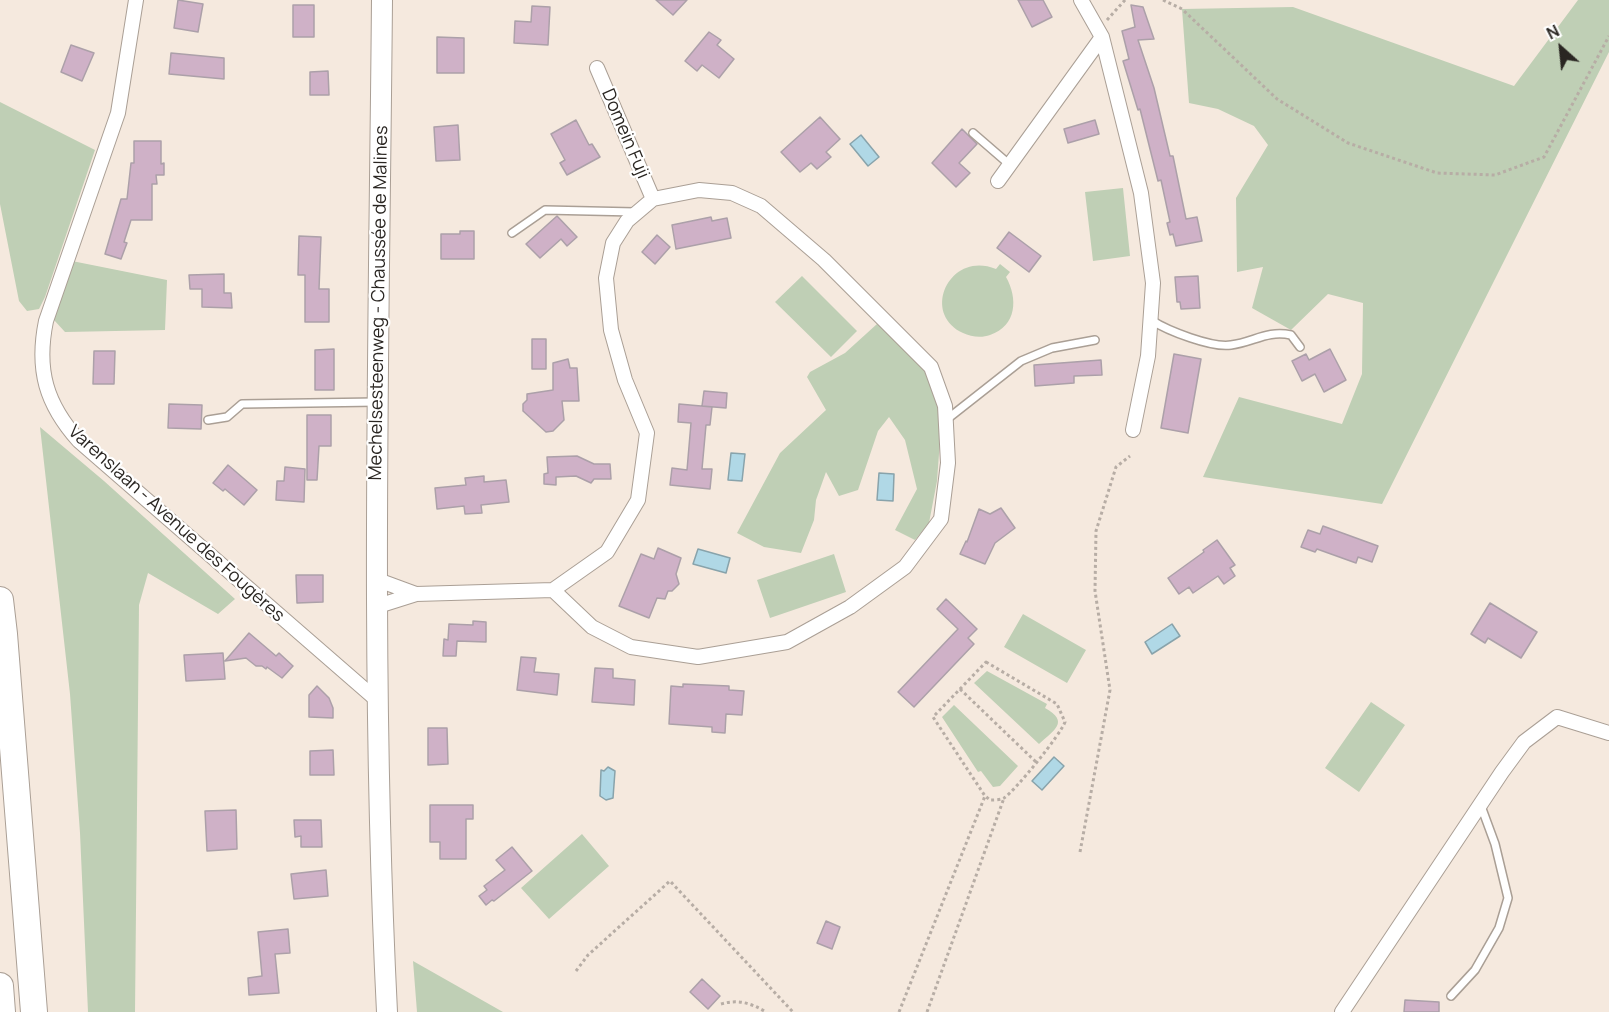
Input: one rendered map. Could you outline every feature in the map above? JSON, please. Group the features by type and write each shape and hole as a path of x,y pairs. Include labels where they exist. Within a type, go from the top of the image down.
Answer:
{"highway":[{"path":"0,600 34,1012"},
{"path":"0,986 2,1012"}],"main road":[{"name":"Mechelsesteenweg - Chaussée de Malines","path":"382,0 376,530 380,872 387,1012"}],"street":[{"name":"Varenslaan - Avenue des Fougères","path":"136,0 118,113 46,321 41,346 42,367 52,403 63,423 79,441 378,701"},
{"path":"1081,0 1100,34 1141,193 1153,283 1148,356 1133,430"},
{"path":"998,182 1100,34"},
{"name":"Domein Fuji","path":"597,68 653,199"},
{"path":"378,606 416,594 553,590 607,552 638,500 647,433 625,380 611,330 606,278 613,243 627,221 653,199 699,190 732,193 761,206 824,260 931,367 945,406 946,420 948,463 940,519 906,567 850,607 787,642 698,657 631,647 592,627 553,590"},
{"path":"378,580 416,594"},
{"path":"1342,1012 1480,802 1524,742 1557,717 1609,733"}],"lane":[{"path":"973,133 1010,165"},
{"path":"512,233 545,210 639,212"},
{"path":"1150,320 1161,327 1191,338 1223,345 1233,345 1267,334 1281,333 1291,335 1300,347"},
{"path":"946,420 1021,361 1052,348 1095,339"},
{"path":"208,420 227,417 242,404 379,402"},
{"path":"1451,996 1474,970 1498,928 1508,898 1495,844 1480,802"}],"path":[{"path":"1100,34 1125,0"},
{"path":"1163,0 1182,9 1277,99 1348,143 1437,172 1495,175 1544,157 1609,36"},
{"path":"1080,852 1110,690 1095,591 1096,531 1116,467 1130,456"},
{"path":"927,1012 1004,798 1036,762 1063,728 1065,722 1057,704 986,662 933,717 985,796 990,800 1004,798"},
{"path":"960,689 1036,762"},
{"path":"899,1012 985,796"},
{"path":"576,971 588,955 670,881 793,1012"},
{"path":"721,1004 745,1002 766,1012"}],"green space":[{"path":"1578,0 1609,0 1609,52 1382,504 1203,477 1239,397 1342,424 1362,374 1363,303 1328,294 1291,330 1252,308 1263,267 1237,272 1236,198 1268,145 1254,126 1218,109 1189,103 1182,9 1293,7 1514,86"},
{"path":"0,102 95,150 45,297 39,309 27,311 19,301 0,204"},
{"path":"1123,188 1130,256 1093,261 1085,192"},
{"path":"72,261 167,280 165,330 65,332 54,320"},
{"path":"1000,264 1010,272 1006,277 1013,302 1010,318 999,331 984,337 963,333 950,324 944,312 942,299 946,286 965,268 980,265 996,269"},
{"path":"802,276 857,331 831,357 775,302"},
{"path":"877,324 928,371 942,413 937,481 929,523 915,540 895,530 917,489 905,440 889,417 878,431 858,490 839,496 826,472 816,500 814,520 801,553 764,547 737,533 780,453 826,410 807,377 810,372 845,353"},
{"path":"40,427 104,481 235,599 218,614 148,573 139,605 135,1012 88,1012 80,833 70,694"},
{"path":"834,554 846,592 770,618 757,580"},
{"path":"1023,614 1086,650 1067,683 1004,647"},
{"path":"987,671 1047,704 1045,708 1057,718 1057,726 1039,744 974,683"},
{"path":"1371,702 1405,725 1359,792 1325,768"},
{"path":"954,705 1018,766 1000,786 993,787 981,771 978,772 942,717"},
{"path":"582,834 609,866 549,919 521,888"},
{"path":"413,961 503,1012 417,1012"}],"water":[{"path":"861,135 879,157 868,166 850,144"},
{"path":"731,453 745,454 742,481 728,480"},
{"path":"879,473 894,474 893,501 877,500"},
{"path":"698,549 730,558 726,573 693,564"},
{"path":"1172,624 1180,636 1152,654 1145,642"},
{"path":"1054,757 1064,766 1042,790 1032,781"},
{"path":"608,767 615,771 613,798 606,800 600,796 601,770 604,771"}],"building":[{"path":"178,0 203,4 198,32 174,28"},
{"path":"656,0 687,0 673,15"},
{"path":"1018,0 1043,0 1052,17 1032,27"},
{"path":"293,5 314,5 314,37 293,37"},
{"path":"1131,5 1143,7 1154,39 1138,40 1154,88 1170,156 1173,156 1186,219 1197,217 1202,241 1176,246 1173,234 1170,235 1167,223 1170,222 1161,180 1158,181 1140,109 1138,110 1123,61 1129,59 1122,31 1135,27"},
{"path":"532,6 550,7 548,45 514,43 515,21 531,22"},
{"path":"709,32 721,40 717,45 734,59 719,78 702,65 697,71 685,61"},
{"path":"437,37 464,38 464,73 437,73"},
{"path":"71,45 94,53 82,81 61,72"},
{"path":"171,53 224,58 224,79 169,74"},
{"path":"328,71 329,95 310,95 310,72"},
{"path":"820,117 840,139 826,152 831,157 817,169 811,163 800,172 781,152"},
{"path":"576,120 589,145 592,144 600,157 567,175 560,163 565,160 551,134"},
{"path":"1095,120 1099,134 1068,143 1064,129"},
{"path":"458,125 460,160 436,161 434,127"},
{"path":"962,129 977,144 959,163 970,173 956,187 932,163"},
{"path":"134,141 161,141 161,164 164,163 164,175 156,175 157,184 152,184 152,220 131,220 124,242 127,243 121,259 105,254 121,199 127,199 131,163 134,163"},
{"path":"557,216 577,237 567,246 561,239 540,258 526,244"},
{"path":"711,217 712,221 727,218 731,238 676,249 672,225"},
{"path":"460,231 474,231 474,259 441,259 441,234 460,234"},
{"path":"1009,232 1041,256 1029,272 997,248"},
{"path":"657,235 670,247 655,264 642,252"},
{"path":"299,236 321,237 319,289 329,289 329,322 305,322 305,275 298,275"},
{"path":"224,274 224,293 231,293 232,308 202,307 202,289 190,289 189,275"},
{"path":"1198,276 1200,308 1181,309 1180,302 1177,302 1175,277"},
{"path":"532,339 546,339 546,369 532,369"},
{"path":"334,349 334,390 315,390 315,350"},
{"path":"1330,349 1346,380 1324,392 1315,374 1302,381 1292,361 1306,354 1309,360"},
{"path":"94,351 115,351 114,384 93,384"},
{"path":"1174,354 1201,359 1188,433 1161,428"},
{"path":"568,359 570,368 577,368 579,401 562,401 564,420 553,431 546,432 523,411 523,404 527,400 527,394 553,390 553,363"},
{"path":"1101,360 1102,375 1074,376 1074,383 1035,386 1034,365"},
{"path":"704,391 727,393 726,408 702,406"},
{"path":"169,404 202,405 201,429 168,428"},
{"path":"679,404 712,407 710,425 706,425 702,469 712,469 710,489 670,485 672,468 687,470 691,423 678,422"},
{"path":"307,415 331,415 331,446 319,446 317,480 307,480"},
{"path":"577,456 594,464 610,464 611,479 594,479 591,483 576,476 556,477 556,485 544,484 544,474 548,473 547,457"},
{"path":"228,465 257,490 244,505 225,489 223,491 213,483"},
{"path":"285,467 305,469 304,502 276,500 277,481 284,481"},
{"path":"484,476 484,482 506,480 509,502 481,505 482,513 465,514 464,506 437,509 435,488 466,485 465,478"},
{"path":"1001,508 1015,528 995,543 985,564 960,554 979,509 990,514"},
{"path":"1323,526 1378,546 1372,562 1358,557 1356,563 1317,549 1315,552 1301,547 1308,530 1320,534"},
{"path":"1217,540 1235,565 1230,568 1235,576 1224,584 1218,576 1193,593 1189,587 1179,594 1168,578"},
{"path":"658,548 681,558 676,574 679,584 672,591 668,591 665,599 657,598 649,618 619,606 641,554 654,559"},
{"path":"296,575 323,575 323,602 297,603"},
{"path":"946,599 977,629 968,638 974,644 914,707 898,692 958,629 937,609"},
{"path":"1490,603 1537,632 1521,658 1488,638 1485,643 1471,634"},
{"path":"473,621 486,622 486,642 457,641 456,656 443,656 444,639 448,640 449,624 473,625"},
{"path":"249,633 276,656 279,653 293,666 282,678 267,667 266,669 256,666 246,658 225,661"},
{"path":"223,653 225,679 186,681 184,655"},
{"path":"521,657 536,658 534,672 559,674 557,695 517,690"},
{"path":"595,668 613,669 613,678 635,680 634,705 592,702"},
{"path":"683,684 729,686 729,690 744,691 742,715 726,714 725,733 712,732 712,727 669,724 671,686 683,687"},
{"path":"317,686 329,698 333,708 333,718 309,717 309,695"},
{"path":"428,728 447,728 448,764 428,765"},
{"path":"333,750 334,775 310,775 310,751"},
{"path":"430,805 473,805 473,819 466,819 466,859 440,859 440,842 430,842"},
{"path":"236,810 237,849 207,851 205,811"},
{"path":"294,820 321,820 322,847 301,847 301,836 295,837"},
{"path":"512,847 532,871 486,905 479,896 487,890 484,886 505,870 496,860"},
{"path":"326,870 328,896 294,899 291,874"},
{"path":"826,921 840,927 832,949 817,943"},
{"path":"288,929 290,953 275,954 279,993 249,995 248,978 262,976 258,932"},
{"path":"702,979 720,996 708,1009 690,992"},
{"path":"1405,1000 1439,1002 1439,1012 1404,1012"}]}
